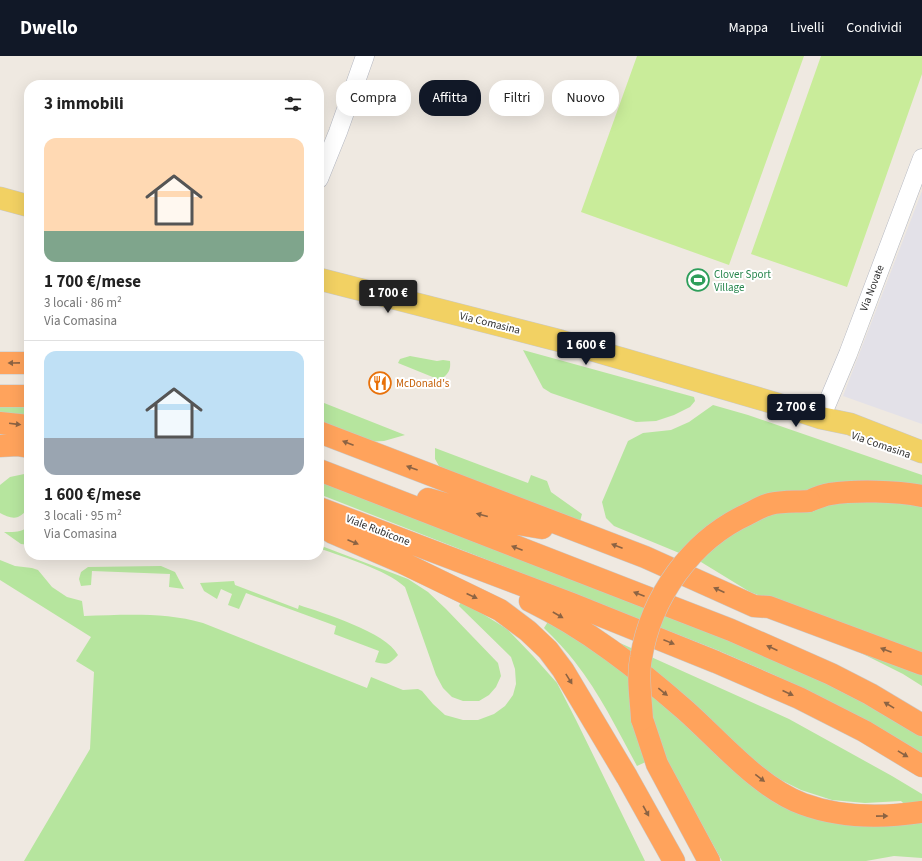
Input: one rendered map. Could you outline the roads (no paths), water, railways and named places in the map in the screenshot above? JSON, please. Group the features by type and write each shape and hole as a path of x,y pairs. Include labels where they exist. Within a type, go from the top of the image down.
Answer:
{"highway":[{"path":"0,363 24,363"},
{"path":"0,396 24,396"},
{"path":"0,423 24,425"},
{"path":"324,434 645,557 754,606 769,607 922,664"},
{"path":"0,446 24,446"},
{"path":"324,468 448,506 512,523 589,536"},
{"path":"324,472 731,630 831,674 870,694 922,725"},
{"path":"709,861 657,764 642,719 640,658 652,616 671,580 698,547 732,521 769,504 809,500 829,494 856,492 893,493 922,496"},
{"path":"809,500 828,505 869,504 922,506"},
{"name":"Viale Rubicone","path":"324,510 436,553"},
{"path":"324,527 333,533 403,563 500,610 528,631 548,650 564,670 589,711 674,861"},
{"path":"436,553 644,632 799,698 864,731 922,766"},
{"path":"436,553 477,577 554,613 581,629 614,652 685,710 740,762 788,797 817,808 867,816 895,816 922,812"}],"main road":[{"path":"0,198 24,205"},
{"name":"Via Comasina","path":"324,280 561,342 781,405 820,418 860,427 922,452"},
{"name":"Via Comasina","path":"820,418 847,433 905,455 922,458"}],"street":[{"path":"324,167 365,56"},
{"name":"Via Novate","path":"820,418 848,354 922,158"}],"place":[{"name":"Clover Sport Village","path":"698,280"},
{"name":"McDonald's","path":"380,383"}]}
